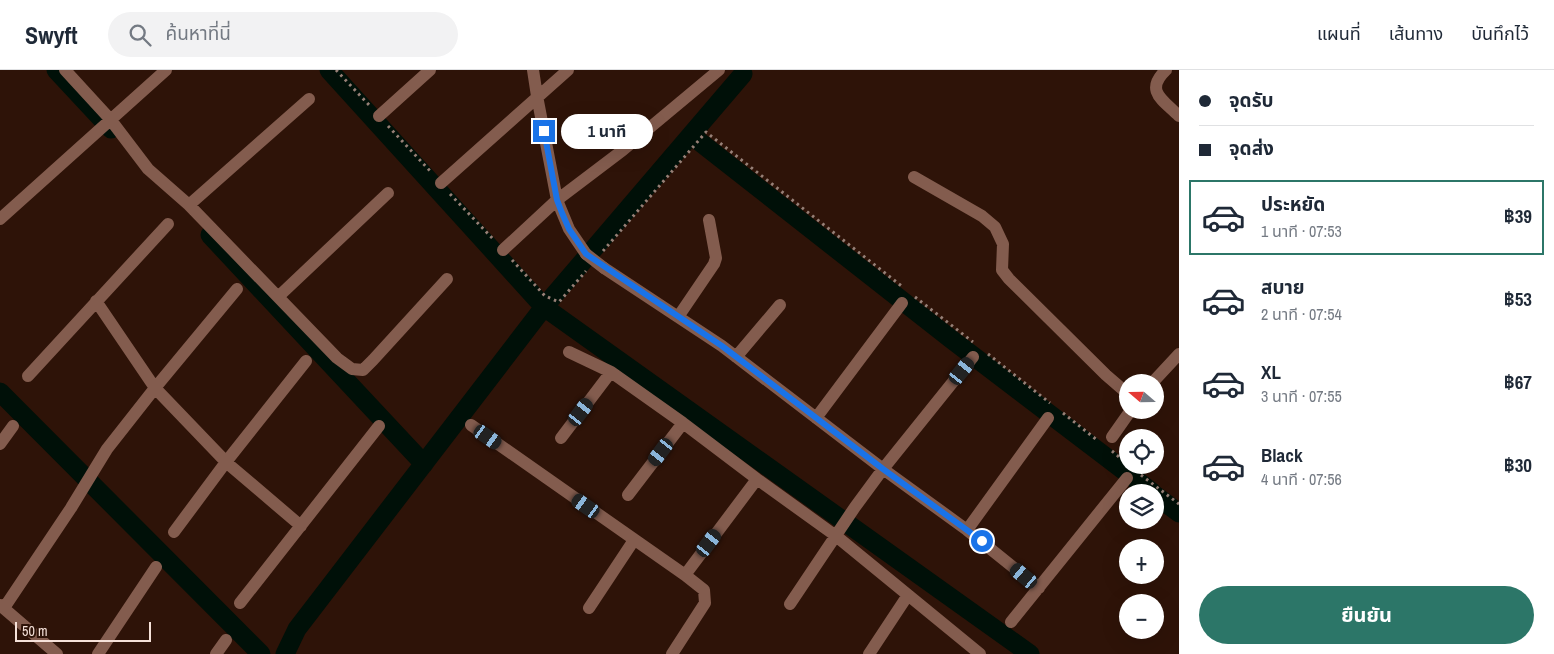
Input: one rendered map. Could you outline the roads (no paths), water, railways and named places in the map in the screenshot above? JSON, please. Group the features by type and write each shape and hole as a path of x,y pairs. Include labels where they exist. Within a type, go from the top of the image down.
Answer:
{"street":[{"path":"65,70 110,119 148,169 189,206 279,296 337,358 352,370 363,370 447,279"},
{"path":"0,220 166,70"},
{"path":"379,116 430,70"},
{"path":"533,70 557,200 569,229 586,254 736,357 883,469 968,530 1039,588"},
{"path":"440,183 568,70"},
{"path":"503,250 557,200 623,150 719,70"},
{"path":"1166,70 1157,78 1155,86 1157,94 1179,116"},
{"path":"189,206 310,99"},
{"path":"914,177 982,216 995,226 1003,244 1002,270 1119,386"},
{"path":"279,296 388,193"},
{"path":"678,317 714,264 716,258 709,220"},
{"path":"28,376 168,224"},
{"path":"57,654 2,607 71,508 108,449 155,388 237,289"},
{"path":"96,301 155,388 226,462 301,526"},
{"path":"816,418 902,303"},
{"path":"736,357 780,305"},
{"path":"569,352 611,372 683,423 836,536 980,654"},
{"path":"1160,374 1179,354"},
{"path":"790,604 855,507 883,469 973,357"},
{"path":"174,532 226,462 306,361"},
{"path":"561,438 611,372"},
{"path":"968,530 1048,418"},
{"path":"1112,437 1125,419"},
{"path":"628,496 683,423"},
{"path":"472,425 704,590 705,604 672,654"},
{"path":"0,444 13,426"},
{"path":"240,603 379,426"},
{"path":"1011,622 1132,474"},
{"path":"685,575 757,478"},
{"path":"589,608 634,540"},
{"path":"98,654 156,567"},
{"path":"869,654 908,595"},
{"path":"216,654 226,640"}],"waterway":[{"path":"56,70 111,129"},
{"path":"329,70 544,307 1030,654"},
{"path":"285,654 297,629 544,307 743,74"},
{"path":"691,135 951,339 1141,484"},
{"path":"210,235 424,464"},
{"path":"0,392 261,654"},
{"path":"1164,502 1179,513"}]}
